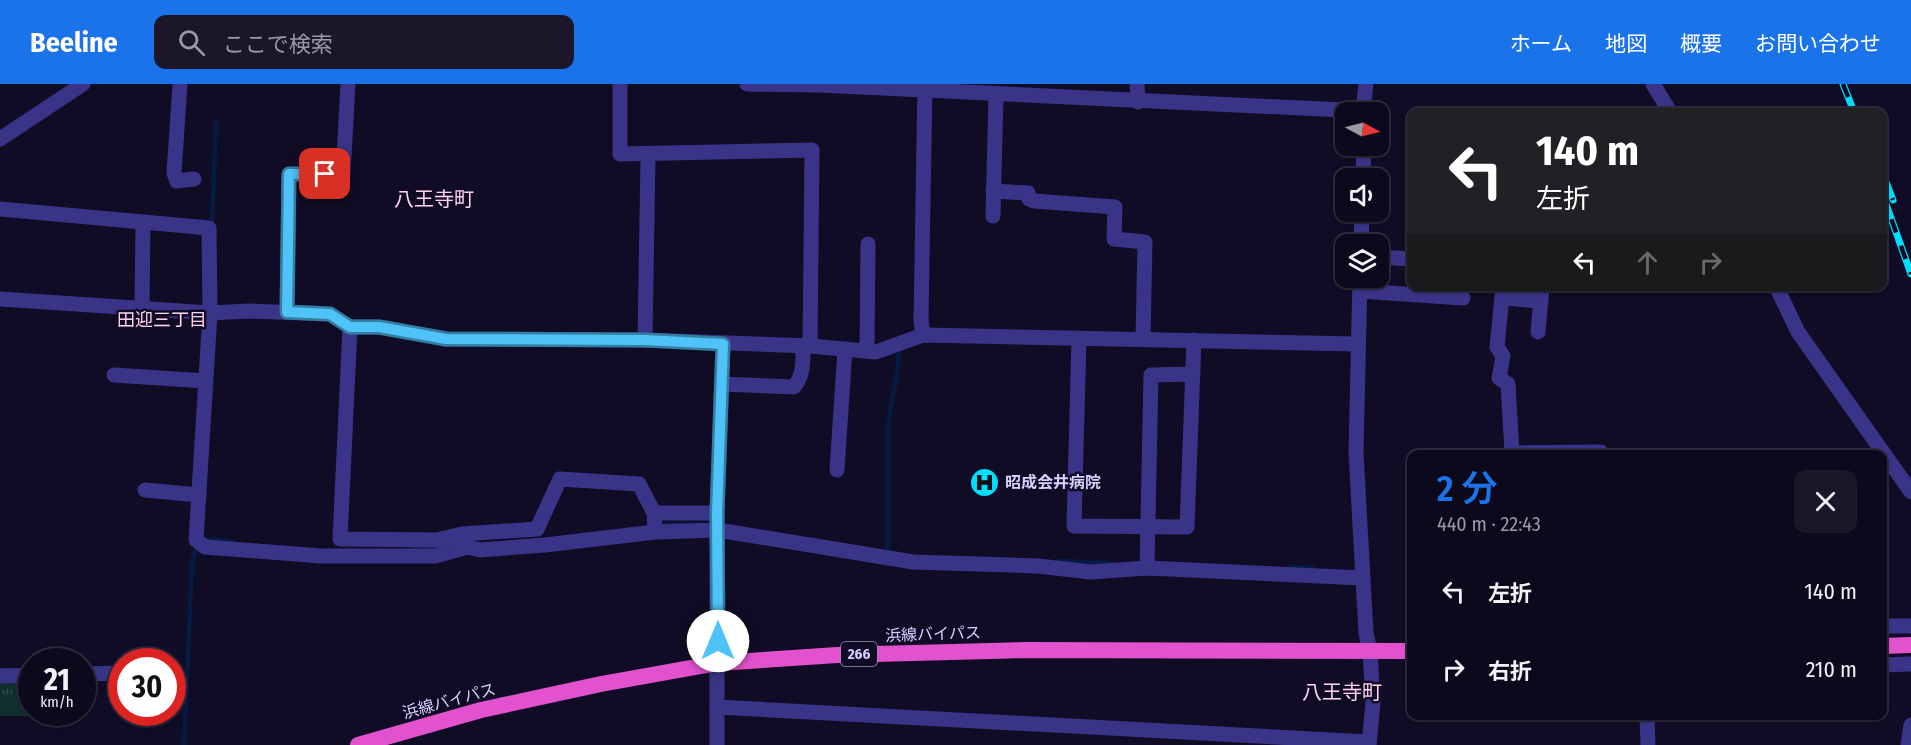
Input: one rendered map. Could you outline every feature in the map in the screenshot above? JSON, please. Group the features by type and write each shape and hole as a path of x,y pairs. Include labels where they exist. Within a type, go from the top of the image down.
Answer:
{"highway":[{"path":"1887,646 1911,645"},
{"name":"浜線バイパス","path":"357,745 503,705 601,684 718,663 837,655 1026,650 1407,651"}],"street":[{"path":"0,139 83,84"},
{"path":"180,84 174,173 177,181 194,179"},
{"path":"287,312 289,174 343,174 348,84"},
{"path":"620,84 620,154 812,150 806,346 800,380 794,387 721,384"},
{"path":"747,84 925,87 996,94 1335,111"},
{"path":"1137,84 1138,102"},
{"path":"1364,102 1366,84"},
{"path":"1653,84 1668,108"},
{"path":"923,335 921,320 925,87"},
{"path":"993,216 996,94"},
{"path":"645,340 648,155"},
{"path":"993,191 1028,193 1029,199 1035,201 1115,207 1114,239 1145,242 1143,339"},
{"path":"0,209 209,228 210,313 196,540 205,547 321,556 435,556 446,551 468,548 480,550 655,532 718,530 913,562 1038,566 1091,572 1147,568 1363,578"},
{"path":"142,308 144,222"},
{"path":"867,351 868,244"},
{"path":"1389,258 1407,259"},
{"path":"717,707 1369,743 1373,702 1356,453 1360,288"},
{"path":"1389,288 1407,290"},
{"path":"1412,291 1463,298"},
{"path":"1778,291 1798,332 1881,450"},
{"path":"1512,450 1508,384 1499,378 1503,356 1497,347 1502,292 1541,294 1538,332"},
{"path":"0,298 210,313 330,314 350,327 379,327 446,339 645,340 806,346 876,352 923,335 1357,344"},
{"path":"350,327 340,539 437,540 462,534 537,529 560,479 639,484 654,513 655,532"},
{"path":"1079,338 1074,526 1187,527 1194,340"},
{"path":"717,745 717,513 723,344"},
{"path":"837,470 845,349"},
{"path":"1147,568 1146,527 1151,375 1193,374"},
{"path":"114,375 206,381"},
{"path":"1887,458 1911,492"},
{"path":"145,490 199,495"},
{"path":"654,513 717,513"},
{"path":"1887,626 1911,626"},
{"path":"1887,665 1911,664"},
{"path":"0,676 18,675"},
{"path":"1647,720 1648,745"},
{"path":"1908,745 1911,725"}],"green space":[{"path":"0,682 18,683 18,716 0,716"}],"waterway":[{"path":"212,224 216,123"},
{"path":"888,551 888,424 899,351"},
{"path":"657,525 700,524"},
{"path":"204,541 212,539 234,542"},
{"path":"184,745 192,562 197,544"},
{"path":"413,549 434,547"},
{"path":"1059,561 1113,563"},
{"path":"1290,567 1314,568"}],"railway":[{"path":"1843,84 1852,108"},
{"path":"1887,185 1893,200"},
{"path":"1887,207 1911,274"}],"place":[{"name":"昭成会井病院","path":"984,482"}],"district":[{"name":"八王寺町","path":"434,199"},
{"name":"田迎三丁目","path":"162,320"},
{"name":"八王寺町","path":"1342,692"}],"route":[{"path":"325,174 289,174 287,312 330,314 350,327 379,327 446,339 645,340 723,344 717,513 718,641"}]}
